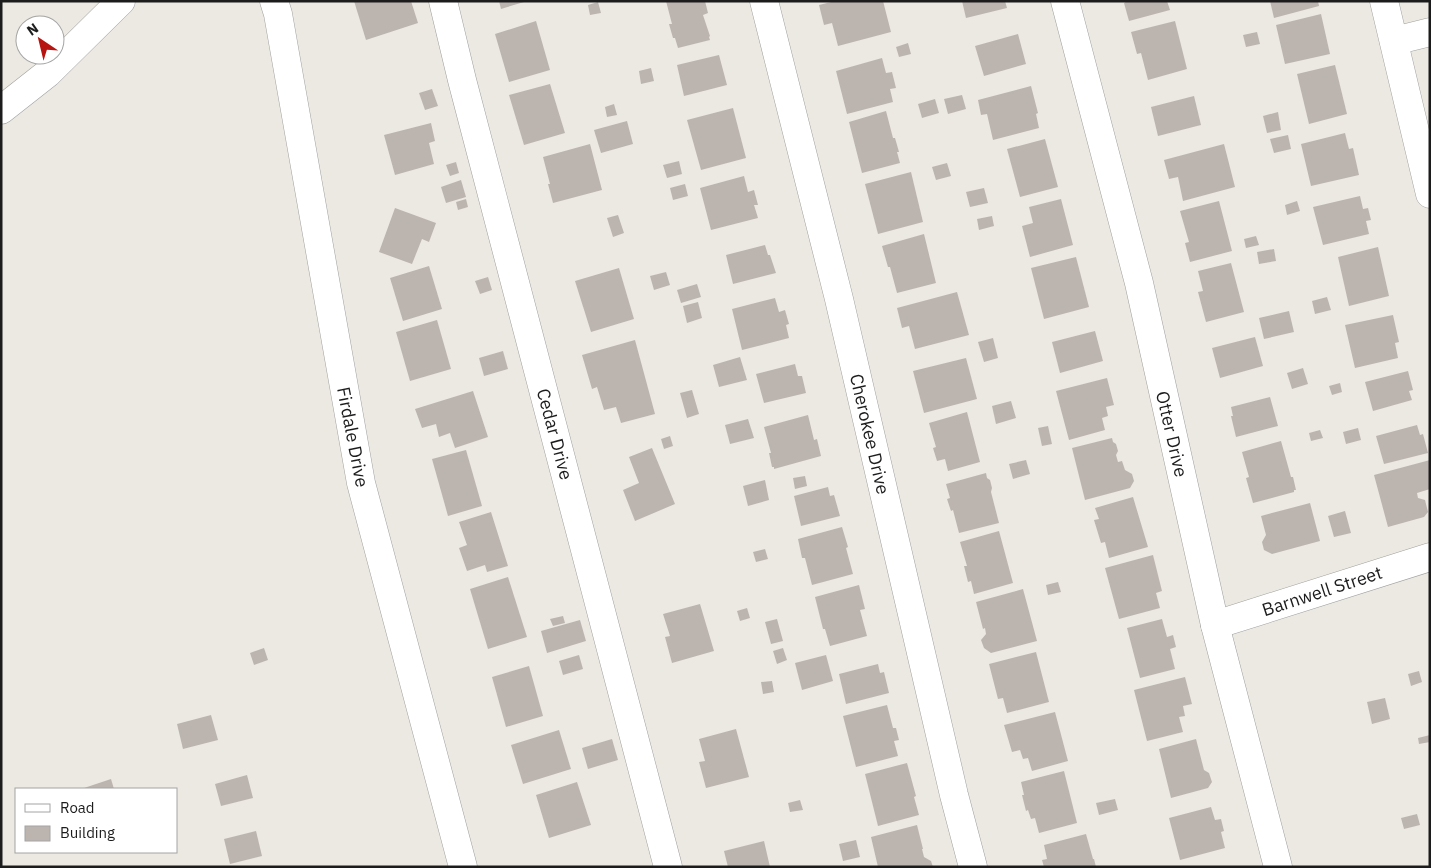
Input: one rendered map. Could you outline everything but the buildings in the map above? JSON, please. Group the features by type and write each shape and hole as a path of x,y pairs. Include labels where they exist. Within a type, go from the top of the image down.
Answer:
{"street":[{"path":"1,110 48,74 121,1"},
{"name":"Firdale Drive","path":"274,1 278,14 361,483 463,867"},
{"name":"Cedar Drive","path":"443,1 668,867"},
{"name":"Cherokee Drive","path":"764,1 839,299 954,795 973,867"},
{"name":"Otter Drive","path":"1065,1 1138,283 1215,626 1278,867"},
{"path":"1384,1 1430,194"},
{"path":"1394,41 1430,32"},
{"name":"Barnwell Street","path":"1215,626 1430,557"}]}
